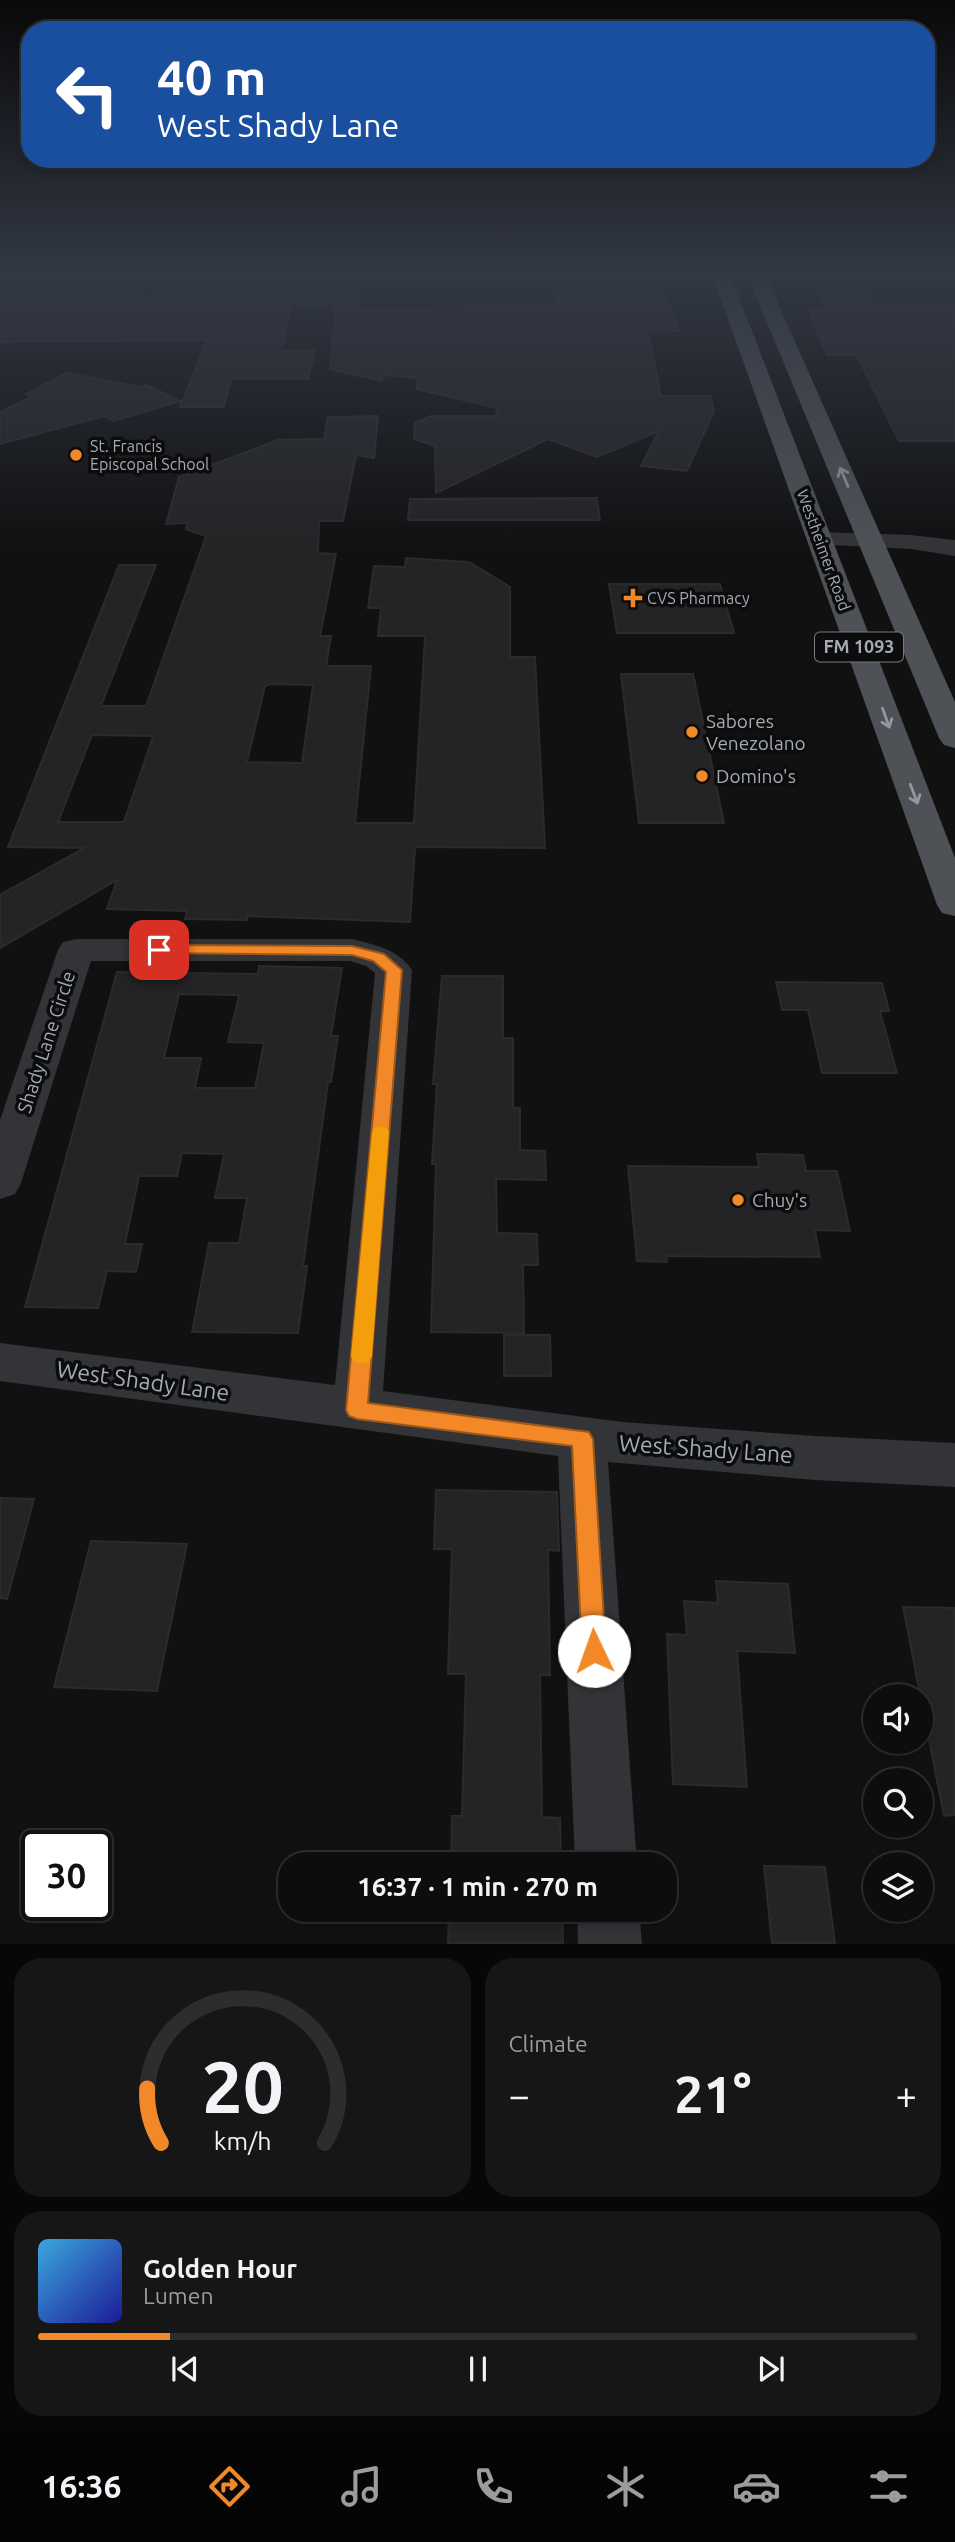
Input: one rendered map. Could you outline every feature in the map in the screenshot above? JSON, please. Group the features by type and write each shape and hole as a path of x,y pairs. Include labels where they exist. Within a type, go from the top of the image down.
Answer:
{"main road":[{"name":"Westheimer Road","path":"755,365 869,672 899,692 948,816 946,832"},
{"name":"FM 1093","path":"795,365 955,738"},
{"path":"761,383 782,397 793,418 821,424"},
{"path":"946,832 955,905"}],"street":[{"path":"820,539 871,540 955,548"},
{"name":"Shady Lane Circle","path":"0,1183 76,950 352,950 379,958 394,970 357,1410"},
{"name":"West Shady Lane","path":"0,1362 582,1439 815,1458 955,1465"},
{"path":"582,1439 605,1852"},
{"path":"609,1922 610,1944"}],"building":[{"path":"197,365 312,365 308,379 231,379 224,407 180,407"},
{"path":"330,365 655,365 661,396 710,396 714,411 687,471 641,466 659,431 597,457 548,439 436,493 435,446 414,439 415,423 431,416 496,416 497,408 417,389 418,378 383,375 382,381 330,369"},
{"path":"862,365 955,365 955,441 899,441"},
{"path":"67,373 139,387 146,385 181,401 113,421 104,416 0,444 0,412 33,396 26,394"},
{"path":"378,416 374,458 356,455 343,521 319,521 318,553 336,554 320,636 331,636 326,666 371,666 355,823 414,823 425,636 378,636 381,608 368,608 374,566 405,567 406,558 469,562 510,587 510,657 535,657 545,848 415,847 410,922 247,916 247,920 185,919 187,911 107,909 117,880 0,948 0,895 84,848 8,847 119,565 156,565 101,706 146,706 206,536 186,529 187,523 166,524 179,477 278,440 324,439 328,417","holes":["313,685 302,763 247,762 265,686","92,735 153,736 124,822 58,822"]},
{"path":"597,498 600,520 408,520 410,499"},
{"name":"CVS Pharmacy","path":"609,584 720,584 734,633 617,633"},
{"path":"621,674 693,674 724,823 639,823"},
{"path":"259,966 342,968 331,1036 338,1036 331,1082 328,1082 303,1266 307,1266 298,1333 192,1332 209,1243 239,1243 247,1198 215,1198 224,1154 182,1153 177,1176 139,1176 125,1244 142,1244 136,1272 107,1271 98,1308 25,1307 117,972 258,974","holes":["179,994 239,995 228,1042 264,1043 255,1088 195,1088 201,1058 164,1058"]},
{"path":"442,976 503,976 503,1038 513,1038 513,1108 520,1108 520,1150 545,1151 546,1180 496,1179 497,1233 537,1234 538,1265 523,1265 524,1333 431,1332 436,1164 432,1164 437,1084 433,1084"},
{"path":"776,982 882,983 889,1011 880,1011 897,1073 822,1073 808,1010 782,1010"},
{"name":"Chuy's","path":"757,1154 803,1155 806,1171 837,1171 850,1231 815,1230 820,1257 666,1256 667,1262 637,1261 628,1166 759,1167"},
{"path":"504,1335 550,1335 551,1376 504,1376"},
{"path":"436,1490 557,1492 559,1551 548,1550 550,1675 540,1675 542,1817 560,1818 561,1852 451,1852 452,1816 462,1816 466,1674 448,1674 452,1549 434,1549"},
{"path":"0,1498 34,1499 7,1599 0,1598"},
{"path":"91,1541 187,1544 157,1691 54,1687"},
{"path":"716,1581 788,1584 795,1653 737,1651 747,1787 673,1784 667,1634 687,1635 684,1601 718,1603"},
{"path":"903,1607 955,1608 955,1815 944,1816 932,1754 933,1684 918,1684"},
{"path":"764,1866 825,1867 835,1943 772,1943"},
{"path":"449,1922 562,1922 563,1943 448,1943"}],"slow traffic":[{"path":"361,1356 381,1132"}],"place":[{"name":"St. Francis Episcopal School","path":"76,455"},
{"name":"CVS Pharmacy","path":"633,598"},
{"name":"Sabores Venezolano","path":"692,732"},
{"name":"Domino's","path":"702,776"},
{"name":"Chuy's","path":"738,1200"}],"route":[{"path":"159,950 352,950 379,958 394,970 357,1410 582,1439 594,1651"}]}
